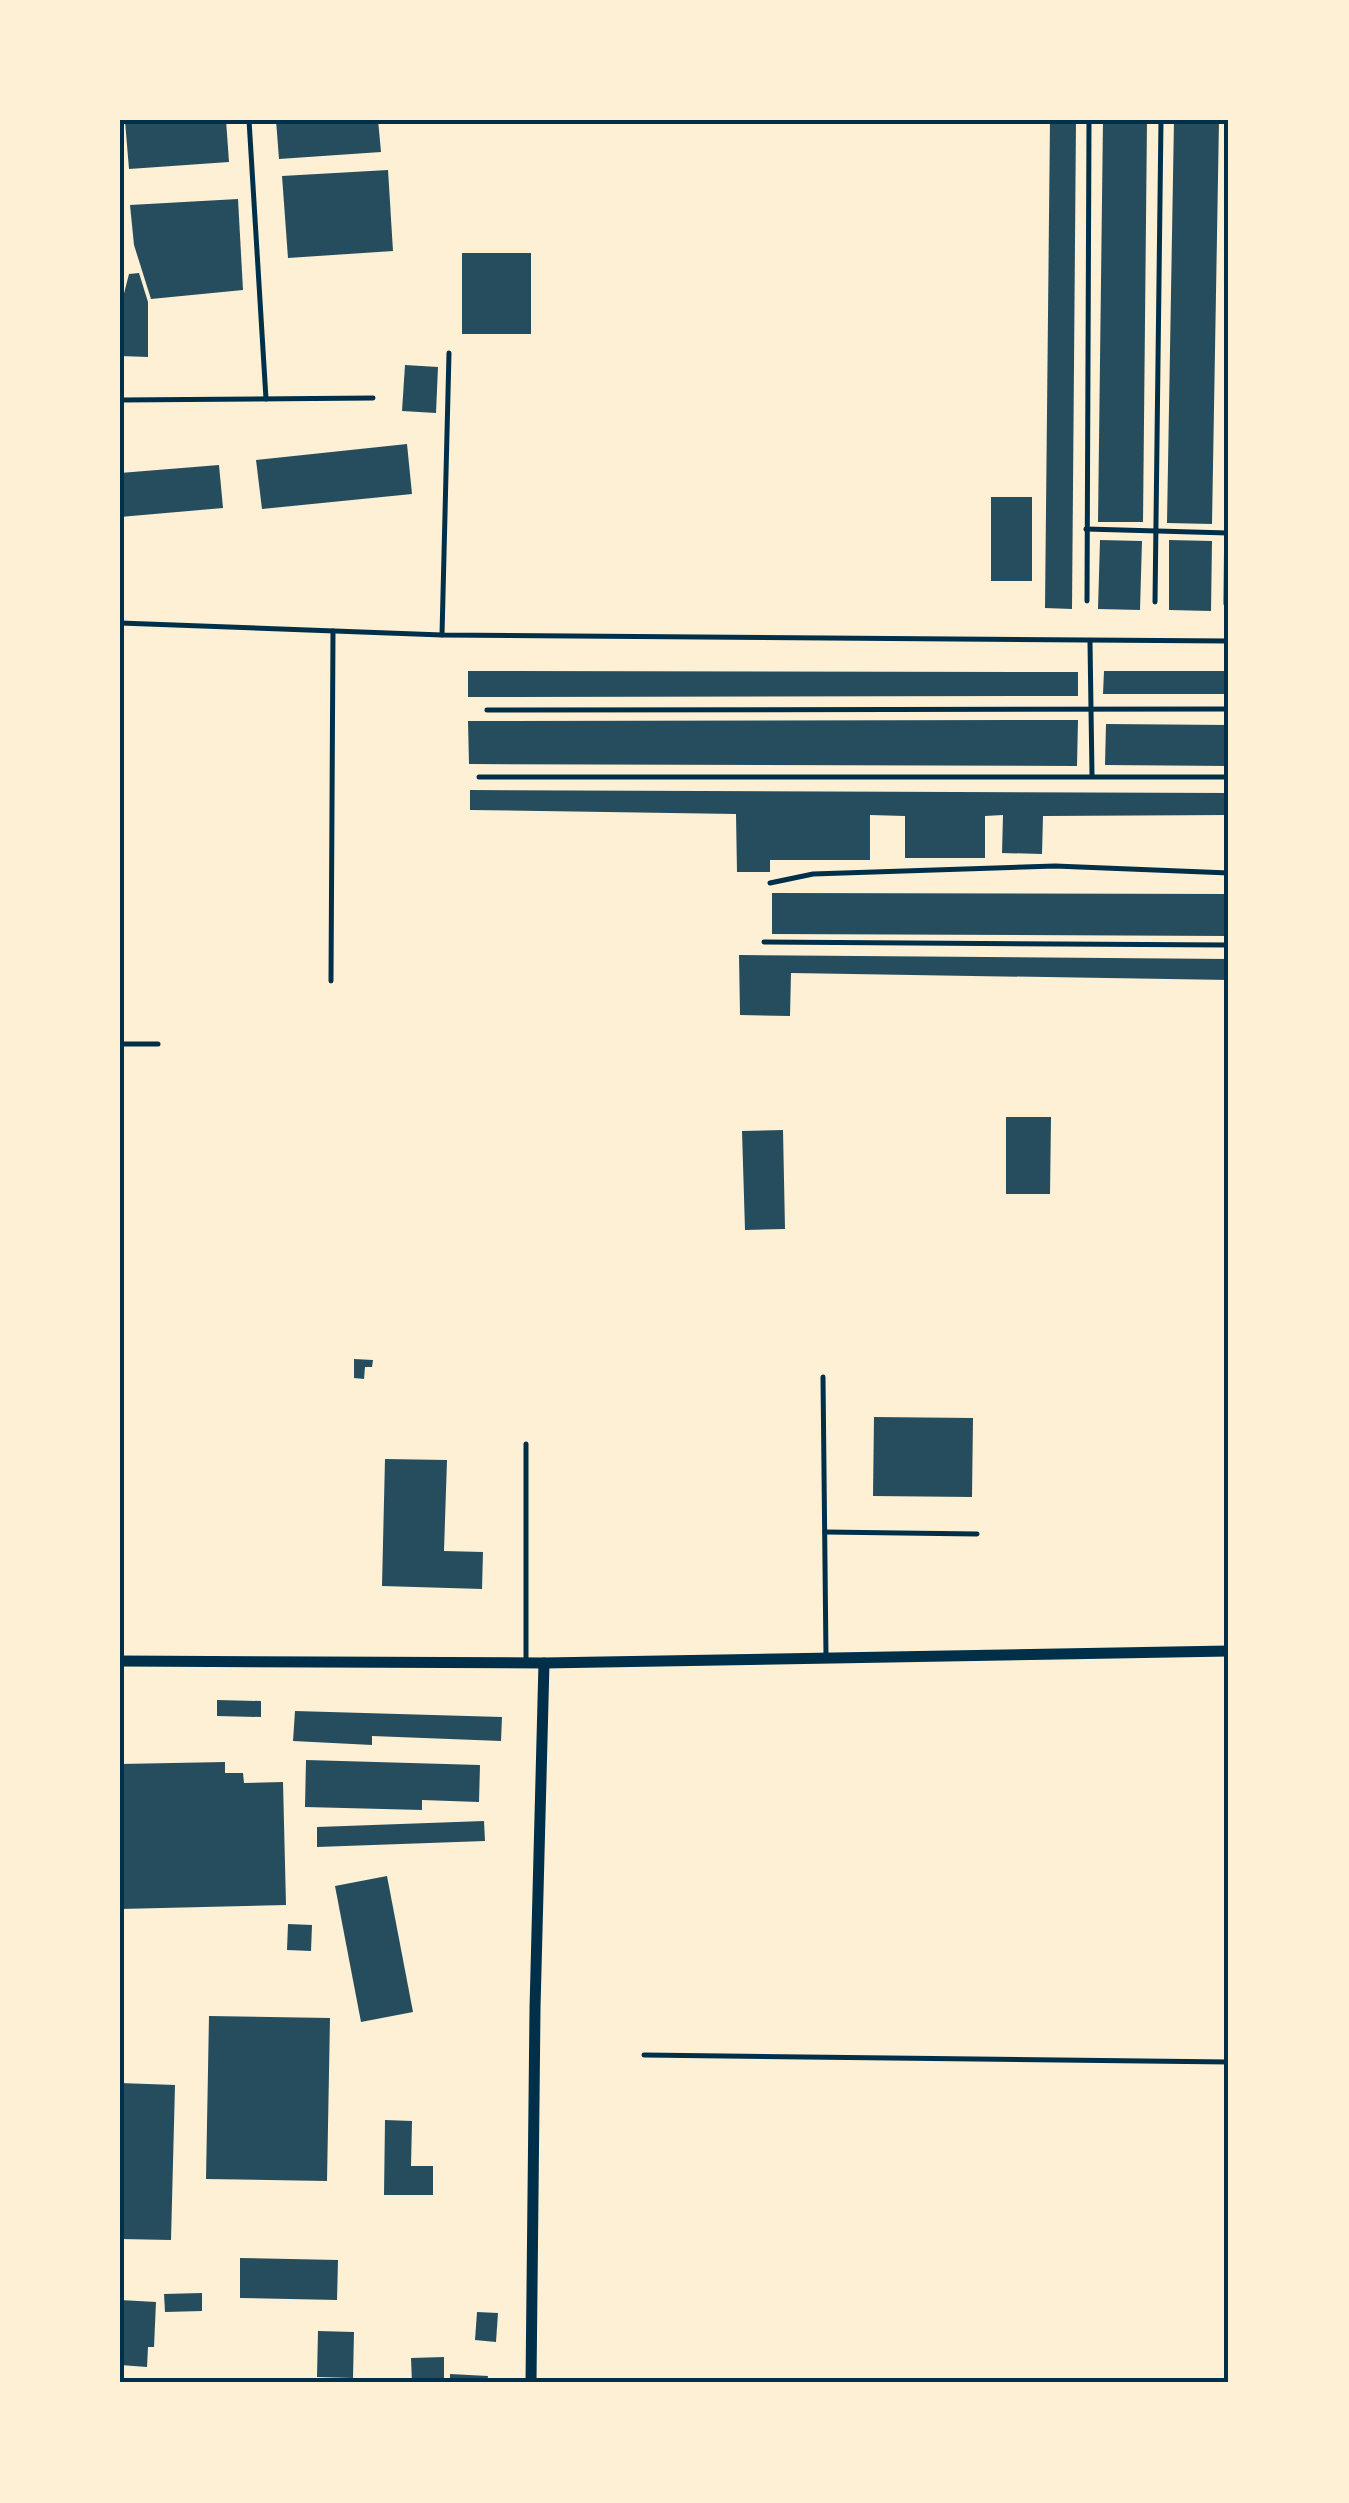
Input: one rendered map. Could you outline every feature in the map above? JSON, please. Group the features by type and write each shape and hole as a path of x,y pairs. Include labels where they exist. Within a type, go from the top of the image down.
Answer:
{"street":[{"path":"120,1661 544,1663 1229,1652"},
{"path":"531,2383 544,1663"}],"lane":[{"path":"249,120 266,399"},
{"path":"1087,601 1090,120"},
{"path":"1155,602 1161,120"},
{"path":"1226,604 1229,284"},
{"path":"442,635 448,353"},
{"path":"120,400 373,398"},
{"path":"1086,529 1228,533"},
{"path":"120,623 442,635 1229,641"},
{"path":"331,981 332,631"},
{"path":"1090,642 1092,776"},
{"path":"486,710 1229,709"},
{"path":"479,778 1229,777"},
{"path":"770,883 813,874 1054,866 1229,873"},
{"path":"764,942 1229,944"},
{"path":"120,1044 158,1044"},
{"path":"823,1377 826,1657"},
{"path":"526,1444 526,1663"},
{"path":"825,1532 977,1534"},
{"path":"644,2055 1229,2062"}],"building":[{"path":"226,120 229,162 129,169 125,121"},
{"path":"276,120 378,120 381,152 279,159"},
{"path":"1050,120 1076,120 1072,609 1045,608"},
{"path":"1103,120 1147,120 1143,522 1098,522"},
{"path":"1174,120 1219,120 1212,524 1167,523"},
{"path":"388,170 393,251 288,258 282,176"},
{"path":"238,199 243,290 151,299 134,245 130,205"},
{"path":"462,253 531,253 531,334 462,334"},
{"path":"139,273 148,302 148,357 120,356 120,309 129,274"},
{"path":"405,365 438,367 436,413 402,411"},
{"path":"407,444 412,494 262,509 256,460"},
{"path":"219,465 223,508 120,517 120,473"},
{"path":"991,497 1032,497 1032,581 991,581"},
{"path":"1100,540 1142,541 1140,610 1098,609"},
{"path":"1169,540 1212,541 1211,611 1169,610"},
{"path":"468,671 1078,672 1078,696 468,697"},
{"path":"1104,671 1229,671 1229,694 1103,694"},
{"path":"1078,720 1077,766 469,764 468,721"},
{"path":"1106,724 1229,725 1229,766 1105,765"},
{"path":"470,790 1229,793 1229,815 1043,816 1042,854 1002,853 1003,815 985,816 985,858 905,858 905,816 870,815 870,860 770,860 770,872 737,872 736,814 470,810"},
{"path":"772,893 1229,894 1229,936 772,934"},
{"path":"739,955 1229,959 1229,980 791,973 790,1016 740,1015"},
{"path":"1006,1117 1051,1117 1050,1194 1006,1194"},
{"path":"783,1130 785,1229 745,1230 742,1131"},
{"path":"354,1359 373,1360 372,1367 365,1367 364,1379 354,1378"},
{"path":"874,1417 973,1418 972,1497 873,1496"},
{"path":"385,1459 447,1460 444,1551 483,1552 482,1589 382,1586"},
{"path":"217,1700 261,1701 261,1717 217,1716"},
{"path":"295,1711 502,1717 501,1741 372,1736 372,1745 293,1741"},
{"path":"306,1760 480,1765 479,1802 422,1800 422,1810 305,1807"},
{"path":"225,1762 225,1773 243,1773 244,1783 283,1782 286,1905 120,1909 120,1764"},
{"path":"484,1821 485,1841 317,1847 317,1827"},
{"path":"387,1876 413,2012 361,2022 335,1886"},
{"path":"288,1924 312,1925 311,1951 287,1950"},
{"path":"209,2016 330,2018 327,2181 206,2179"},
{"path":"120,2083 175,2085 171,2240 120,2239"},
{"path":"385,2120 412,2121 411,2166 433,2166 433,2195 384,2195"},
{"path":"240,2258 338,2260 337,2300 240,2298"},
{"path":"202,2293 202,2311 165,2312 164,2294"},
{"path":"120,2300 156,2302 154,2347 148,2347 147,2367 120,2365"},
{"path":"477,2312 498,2313 496,2342 475,2340"},
{"path":"318,2331 354,2332 353,2378 317,2377"},
{"path":"444,2357 444,2383 412,2383 411,2358"},
{"path":"450,2374 488,2376 487,2383 450,2383"}]}
